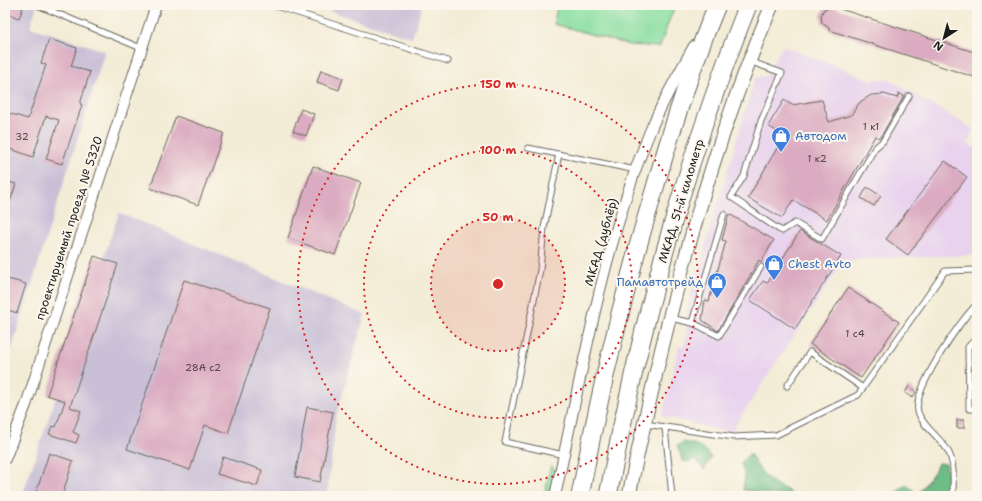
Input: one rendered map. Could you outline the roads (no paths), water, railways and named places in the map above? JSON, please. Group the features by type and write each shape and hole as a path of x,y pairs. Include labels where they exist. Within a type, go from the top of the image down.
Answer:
{"highway":[{"name":"МКАД, 51-й километр","path":"608,496 651,303 664,255 697,147 748,5"},
{"path":"580,496 623,299 637,246 669,140 715,8"}],"street":[{"name":"проектируемый проезд № 5320","path":"5,458 8,444 28,397 156,5"},
{"path":"629,496 669,318 699,214 748,61 772,5"},
{"name":"МКАД (дублёр)","path":"555,496 600,290 636,170 666,96 715,8"}],"lane":[{"path":"37,5 141,48"},
{"path":"273,5 448,61"},
{"path":"748,61 782,73 761,121 744,176 731,197 747,207 759,218 782,231 795,223 822,239 875,148 883,141 909,96"},
{"path":"528,148 636,170"},
{"path":"559,154 544,228 540,270 504,442 564,455"},
{"path":"692,322 724,214"},
{"path":"669,318 692,322 719,336 761,267"},
{"path":"644,424 734,437 776,434 858,395 945,271 977,270"},
{"path":"953,496 952,468 948,452 919,412 917,403 921,389 953,333 977,304"},
{"path":"977,337 968,347 969,409 977,409"},
{"path":"787,386 810,352 863,388"},
{"path":"665,428 672,496"}],"place":[{"name":"Автодом","path":"781,153"},
{"name":"Chest Avto","path":"774,281"},
{"name":"Памавтотрейд","path":"717,299"}]}
